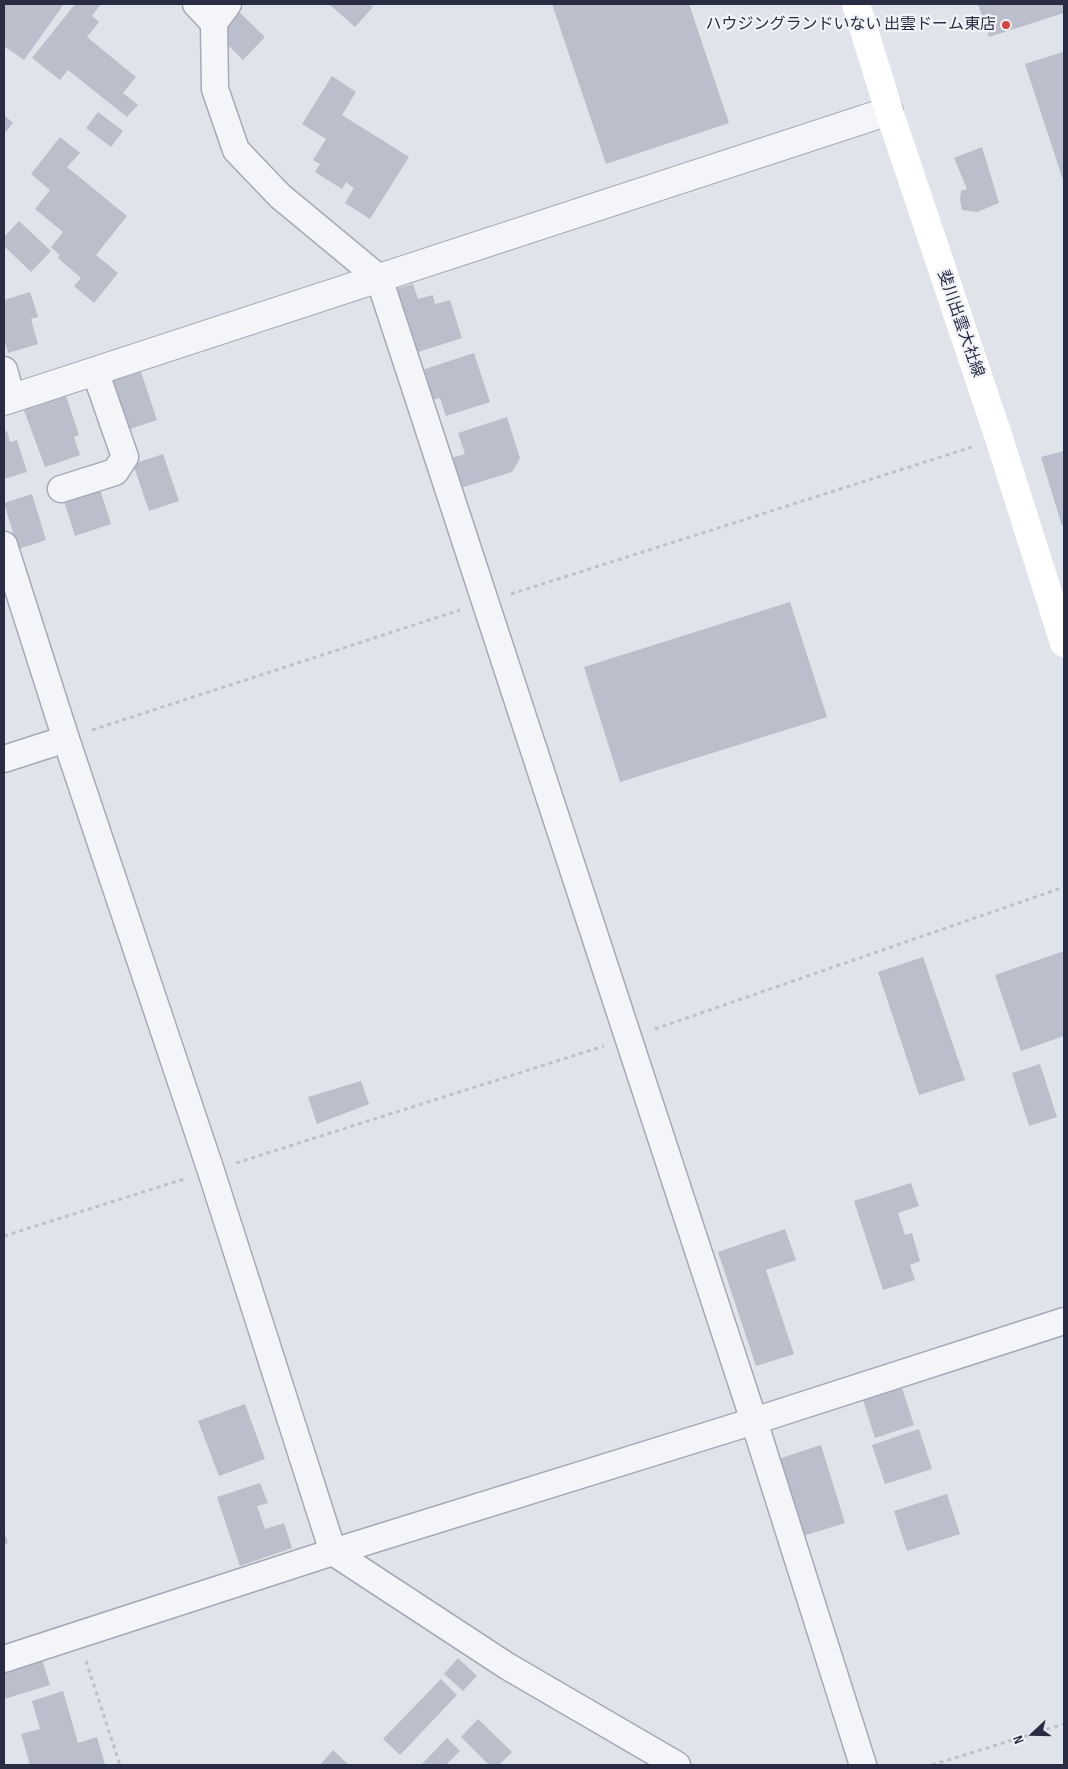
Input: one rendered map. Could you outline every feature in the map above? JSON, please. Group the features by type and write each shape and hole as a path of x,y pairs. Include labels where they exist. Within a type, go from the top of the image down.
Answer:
{"main road":[{"name":"斐川出雲大社線","path":"856,4 889,111 1064,643"}],"street":[{"path":"196,4 221,14 216,89 236,150 280,196 379,278 754,1421 863,1765"},
{"path":"4,370 8,400 889,111"},
{"path":"61,489 116,472 125,458 95,372"},
{"path":"4,545 66,738 211,1171 333,1552 508,1666 677,1765"},
{"path":"4,759 66,738"},
{"path":"4,1659 333,1552 754,1421 1064,1321"}],"path":[{"path":"66,738 998,438"},
{"path":"4,1236 627,1038 1064,887"},
{"path":"78,1635 120,1765"},
{"path":"932,1765 1064,1724"}],"building":[{"path":"4,4 64,4 24,60 4,46"},
{"path":"75,4 101,4 92,16 99,22 87,37 136,77 123,93 138,105 127,117 68,70 60,80 32,58"},
{"path":"329,4 369,4 373,7 355,27"},
{"path":"552,4 689,4 729,123 606,164"},
{"name":"ハウジングランドいない 出雲ドーム東店","path":"978,4 1064,4 1064,13 989,37"},
{"path":"238,11 265,37 243,60 217,34"},
{"path":"1063,52 1064,54 1064,183 1025,64"},
{"path":"332,76 356,92 342,115 409,157 370,219 345,203 354,188 346,182 342,189 315,172 320,164 313,160 326,139 302,124"},
{"path":"98,112 123,131 111,147 86,128"},
{"path":"4,115 13,123 4,134"},
{"path":"60,137 80,153 67,167 127,216 96,255 118,273 94,303 74,286 81,278 58,258 60,255 51,247 63,232 35,209 50,190 31,174"},
{"path":"982,147 999,203 977,212 962,210 961,191 967,189 954,158"},
{"path":"19,221 51,251 31,272 4,246 4,237"},
{"path":"413,284 418,299 433,295 435,304 450,300 462,338 412,354 392,290"},
{"path":"30,292 38,317 31,319 38,344 8,353 4,340 4,300"},
{"path":"474,353 490,402 446,416 440,398 432,400 422,370"},
{"path":"139,366 157,420 127,430 109,376"},
{"path":"64,390 79,435 74,437 80,455 45,467 22,405"},
{"path":"507,417 520,458 512,472 454,490 445,460 465,454 458,433"},
{"path":"7,431 10,442 17,440 27,472 4,479 4,432"},
{"path":"1064,451 1064,525 1062,526 1041,457"},
{"path":"163,454 179,501 149,511 133,464"},
{"path":"99,486 111,524 75,536 63,498"},
{"path":"32,494 46,540 18,549 4,503"},
{"path":"790,602 827,717 620,782 584,667"},
{"path":"1064,951 1064,1036 1021,1051 995,975"},
{"path":"923,957 965,1080 919,1095 878,972"},
{"path":"1040,1064 1057,1117 1029,1126 1012,1073"},
{"path":"361,1081 369,1104 317,1124 308,1097"},
{"path":"911,1183 919,1206 898,1213 905,1235 912,1233 920,1261 910,1265 915,1280 883,1290 854,1201"},
{"path":"785,1229 796,1260 766,1270 794,1354 756,1366 718,1252"},
{"path":"902,1388 914,1425 875,1438 863,1400"},
{"path":"245,1404 265,1459 219,1476 198,1421"},
{"path":"919,1429 932,1469 885,1484 872,1445"},
{"path":"821,1445 845,1523 800,1537 775,1460"},
{"path":"260,1483 268,1503 257,1506 265,1529 284,1523 292,1548 240,1566 217,1497"},
{"path":"947,1494 960,1534 907,1551 894,1511"},
{"path":"4,1532 8,1543 4,1544"},
{"path":"458,1658 477,1676 463,1691 444,1674"},
{"path":"42,1659 50,1685 4,1699 4,1671"},
{"path":"441,1679 457,1695 400,1755 383,1739"},
{"path":"63,1691 78,1743 97,1737 105,1764 30,1765 21,1734 40,1729 32,1701"},
{"path":"478,1719 512,1752 499,1765 489,1765 461,1737"},
{"path":"447,1738 460,1751 446,1765 421,1765"},
{"path":"333,1750 349,1765 320,1765"}],"place":[{"name":"ハウジングランドいない 出雲ドーム東店","path":"1006,25"}]}
